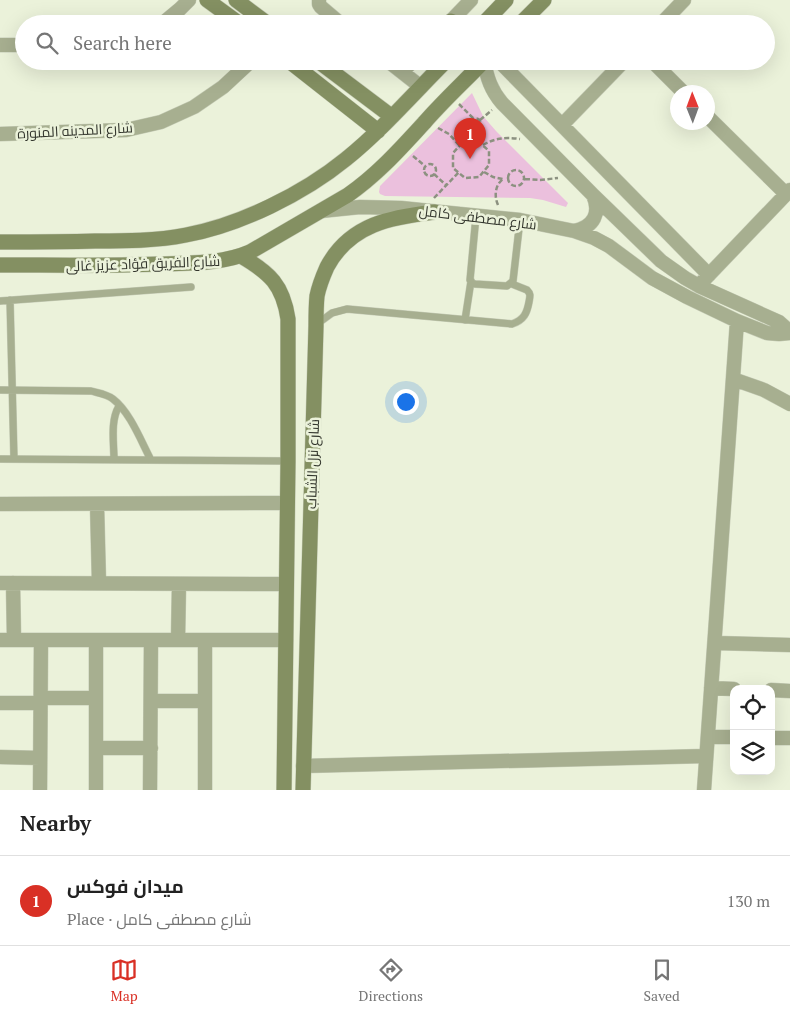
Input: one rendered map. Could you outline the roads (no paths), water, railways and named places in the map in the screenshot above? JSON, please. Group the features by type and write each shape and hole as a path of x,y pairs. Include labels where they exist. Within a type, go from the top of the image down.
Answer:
{"street":[{"path":"173,15 189,0"},
{"path":"207,0 228,15"},
{"path":"236,0 256,15"},
{"path":"319,0 321,7 331,15"},
{"path":"458,15 471,0"},
{"path":"492,15 506,0"},
{"path":"529,15 544,0"},
{"path":"670,15 684,0"},
{"path":"0,46 15,45"},
{"name":"شارع المدينه المنورة","path":"0,134 126,130 161,122 194,107 223,87 241,70"},
{"path":"301,70 378,130"},
{"path":"330,70 391,116"},
{"path":"399,70 421,87"},
{"name":"شارع الفريق فؤاد عزيز غالى","path":"0,242 120,241 164,238 206,231 228,224 291,196 329,172 378,130 437,70"},
{"name":"شارع الفريق فؤاد عزيز غالى","path":"0,265 119,265 216,262 241,256 363,185 403,147 475,70"},
{"name":"شارع مصطفى كامل","path":"486,70 488,80 496,96 592,195 661,261 699,286 774,319 784,325 790,332"},
{"path":"508,70 709,275"},
{"path":"562,125 615,70"},
{"path":"661,70 676,85"},
{"path":"687,298 788,192 715,123"},
{"path":"574,231 589,225 594,218 596,202 592,195"},
{"name":"شارع مصطفى كامل","path":"320,211 380,207 520,220 574,231 610,246 652,278 687,298 738,321 773,334 790,332"},
{"name":"شارع نزل الشباب","path":"303,790 317,295 320,283 331,261 355,234 380,222 428,211"},
{"path":"119,265 116,262 114,253 120,241"},
{"path":"41,265 49,256 48,246 45,242"},
{"name":"شارع نزل الشباب","path":"241,256 257,265 275,283 282,294 288,319 284,790"},
{"path":"704,790 738,321"},
{"path":"734,379 764,390 790,404"},
{"path":"288,462 312,462"},
{"name":"شارع نزل الشباب","path":"0,504 287,504"},
{"path":"98,504 99,584"},
{"path":"286,584 7,583 7,640 286,640"},
{"path":"178,640 179,584"},
{"path":"40,790 41,640"},
{"path":"96,640 96,790"},
{"path":"150,790 151,640"},
{"path":"205,640 205,790"},
{"path":"715,643 790,645"},
{"path":"712,688 730,689"},
{"path":"775,690 790,691"},
{"path":"0,703 96,698"},
{"path":"151,701 205,701"},
{"path":"708,737 730,738"},
{"path":"775,738 790,738"},
{"path":"96,748 150,748"},
{"path":"303,766 706,756"},
{"path":"0,757 40,758"}],"lane":[{"path":"465,320 476,216"},
{"path":"512,284 520,220"},
{"path":"316,326 332,313 347,309 512,324 522,319 527,311 530,294 527,290 512,284 505,286 473,284 470,281"},
{"path":"0,301 190,287"},
{"path":"10,300 14,459"},
{"path":"0,390 91,391 104,394 113,399 129,418 150,460"},
{"path":"114,460 114,420 115,412 119,406"},
{"path":"0,459 288,462"}],"place":[{"name":"ميدان فوكس","path":"470,159"}]}
